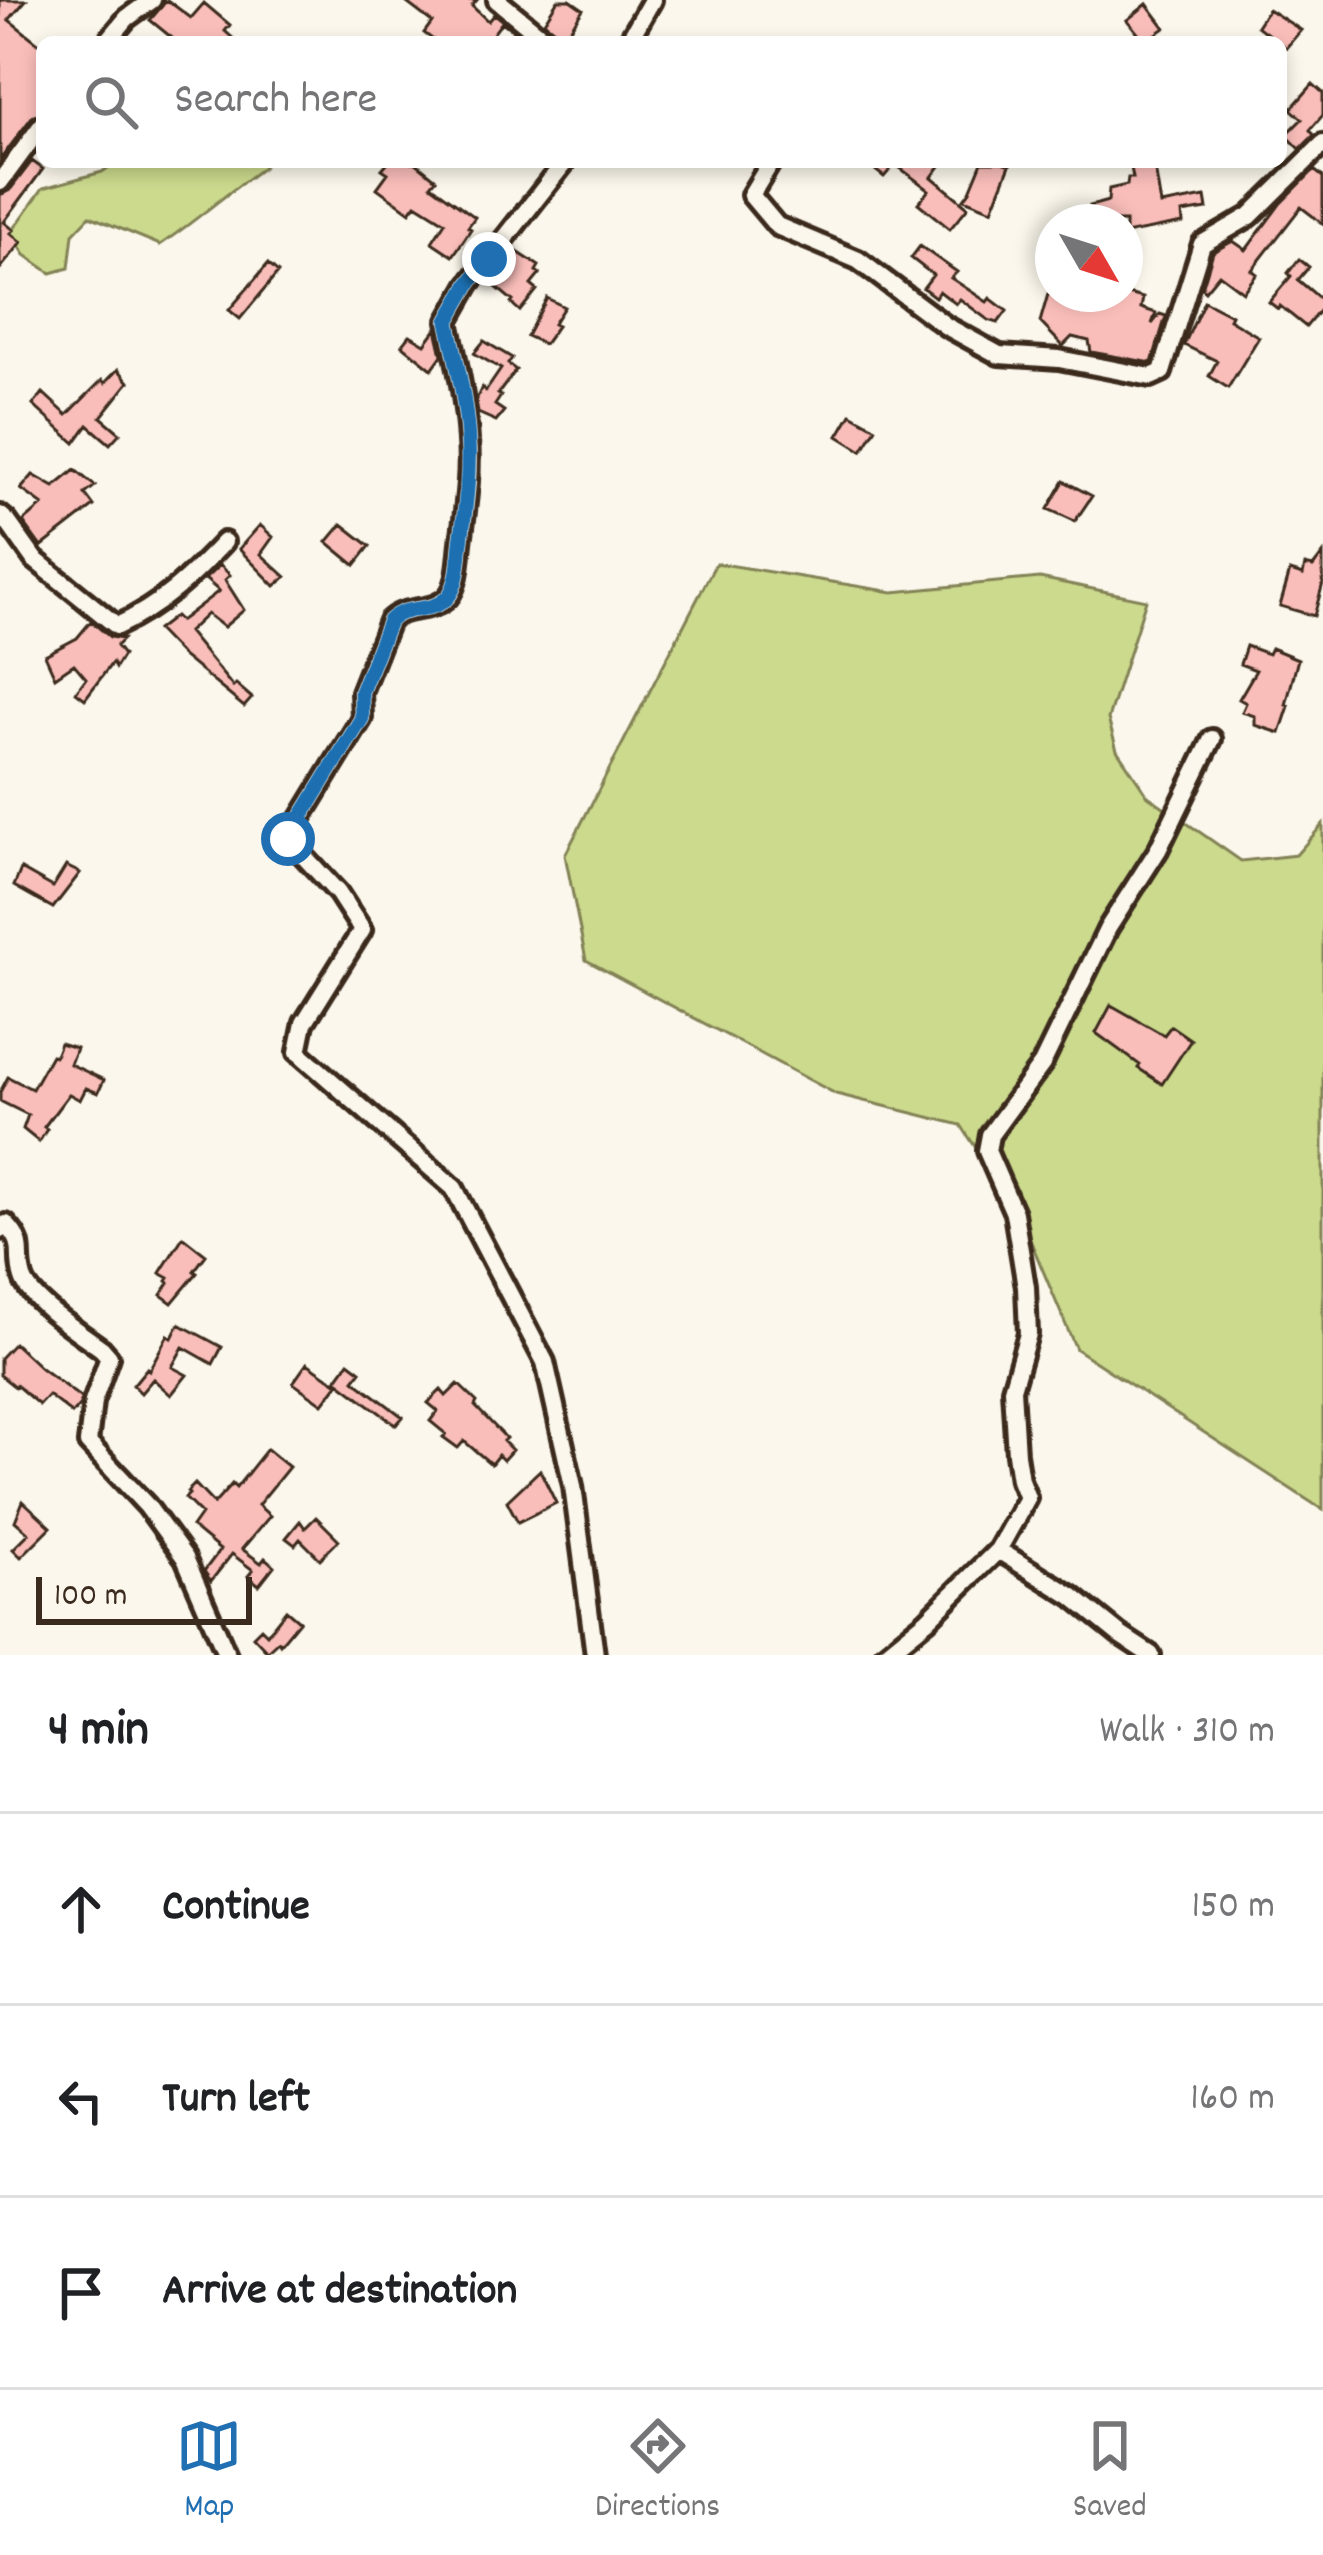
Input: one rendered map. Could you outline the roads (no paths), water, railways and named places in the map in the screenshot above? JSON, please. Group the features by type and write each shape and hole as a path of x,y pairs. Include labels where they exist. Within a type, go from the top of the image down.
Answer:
{"street":[{"path":"111,36 152,0"},
{"path":"497,0 541,36"},
{"path":"631,36 652,0"},
{"path":"0,182 36,133"},
{"path":"767,168 751,195 777,226 858,260 946,326 999,355 1059,358 1151,376 1162,372 1202,244 1250,216 1323,144"},
{"path":"560,168 469,284 448,321 469,444 466,504 453,586 446,599 398,612 389,621 361,692 362,718 288,839 338,893 362,930 304,1023 298,1052 454,1188 544,1362 573,1486 595,1655"},
{"path":"0,515 34,559 116,626 148,611 189,579 224,542"},
{"path":"884,1655 998,1550 1027,1498 1016,1454 1012,1390 1028,1334 1026,1287 1013,1213 987,1151 990,1135 1042,1064 1108,928 1158,850 1212,739"},
{"path":"0,1230 6,1224 19,1237 23,1281 109,1357 93,1402 88,1443 147,1506 185,1558 227,1655"},
{"path":"998,1550 1072,1596 1150,1655"}]}
